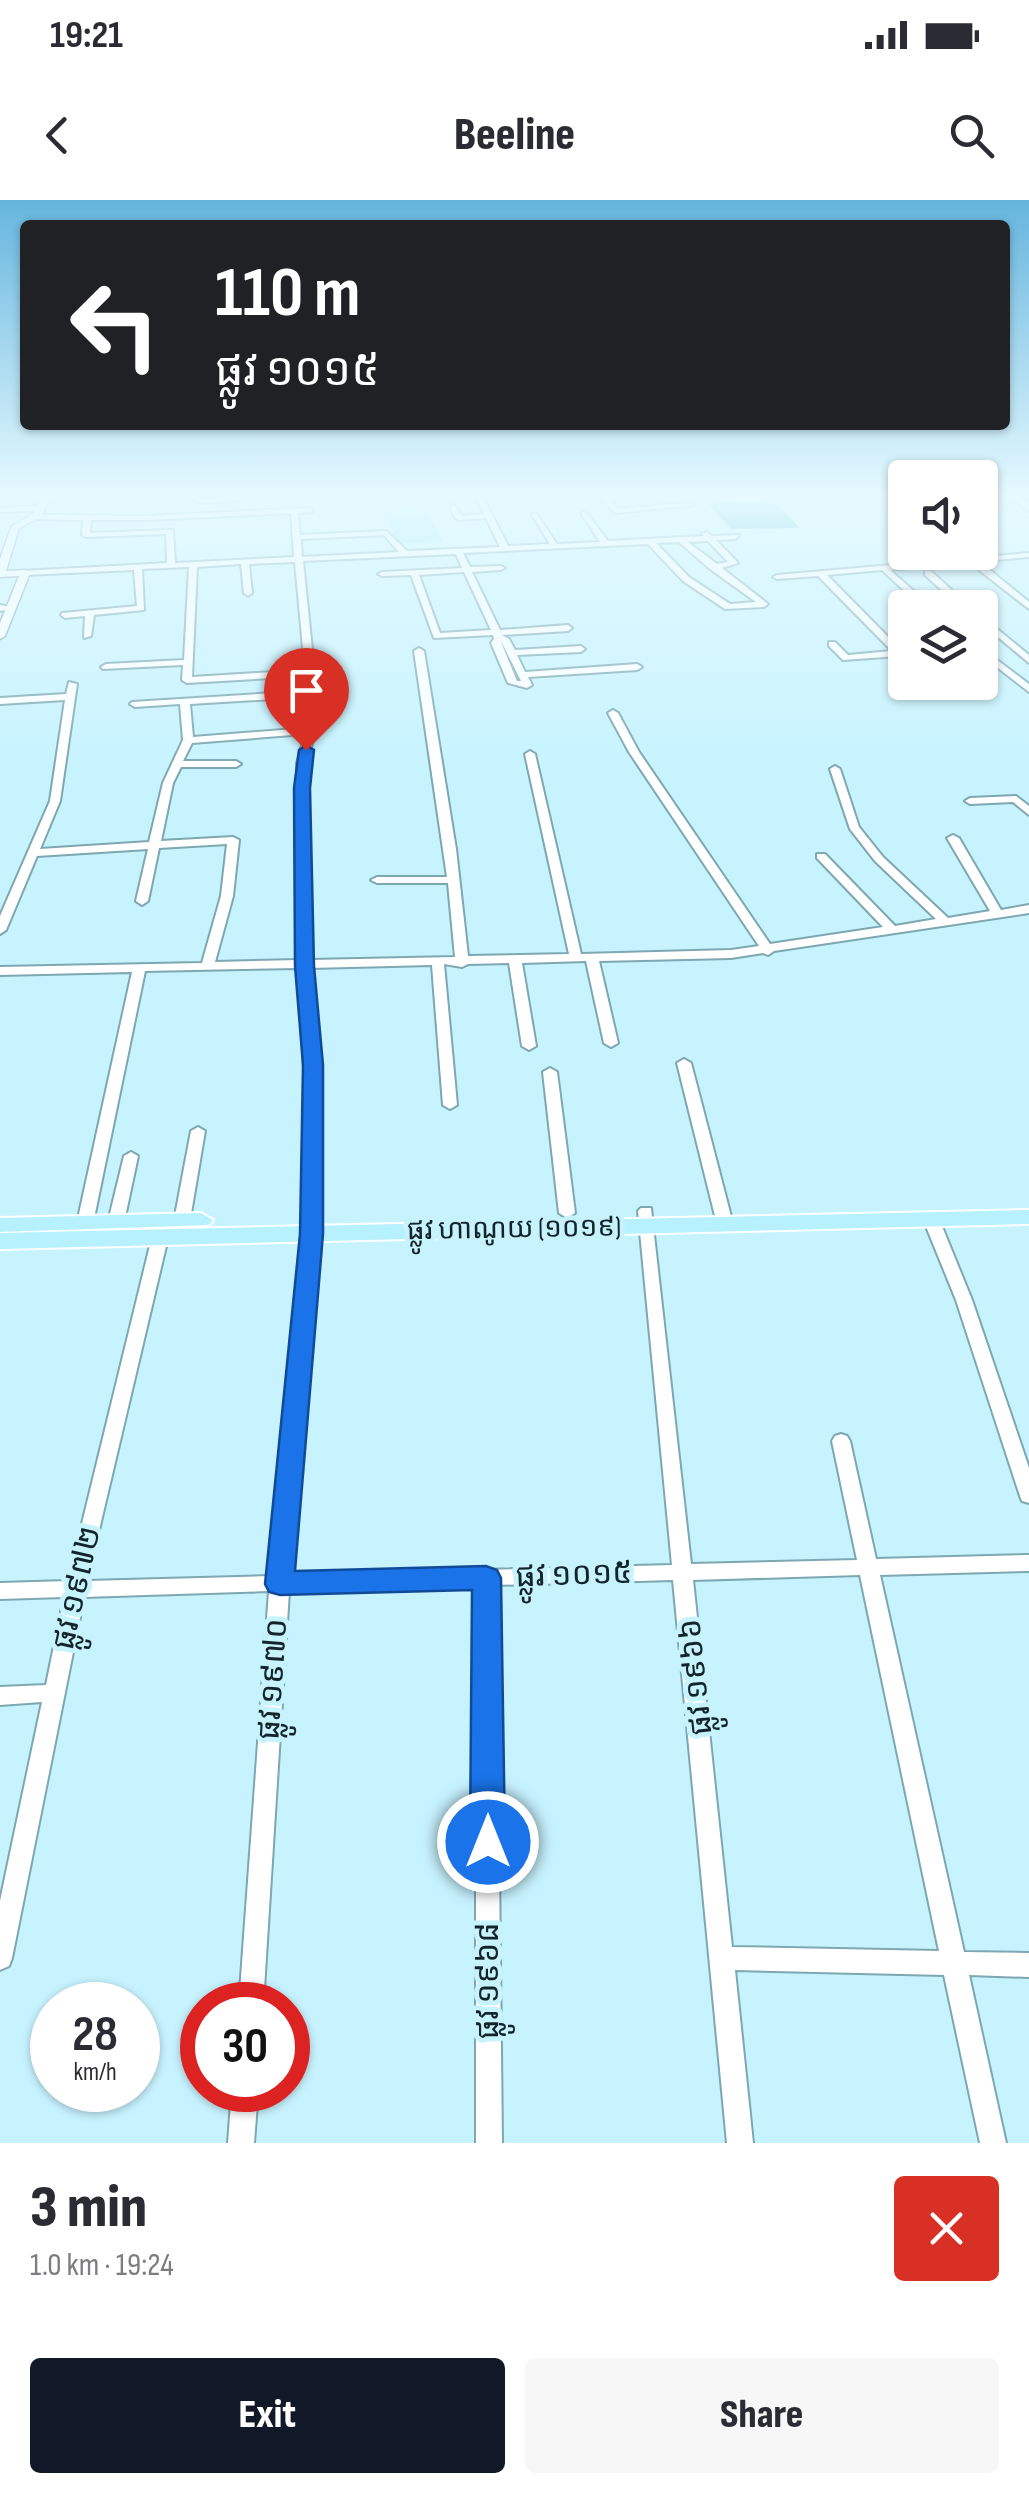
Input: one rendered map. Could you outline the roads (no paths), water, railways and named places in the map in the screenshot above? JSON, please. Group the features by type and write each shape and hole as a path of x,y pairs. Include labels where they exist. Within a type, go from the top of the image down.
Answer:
{"main road":[{"name":"ផ្លូវ ហាណូយ (១០១៩)","path":"0,1241 171,1229 723,1216 1029,1203"},
{"name":"ផ្លូវ ហាណូយ (១០១៩)","path":"312,1226 567,1213 648,1218"},
{"name":"ផ្លូវ ហាណូយ (១០១៩)","path":"723,1216 1029,1217"},
{"name":"ផ្លូវ ហាណូយ (១០១៩)","path":"0,1225 116,1222 171,1229"}],"street":[{"path":"65,615 141,608 137,588"},
{"path":"191,588 187,680 308,673"},
{"path":"247,588 248,593"},
{"name":"ផ្លូវ ១៩៧០","path":"253,1982 280,1584 312,1226 313,1065 304,966 302,764 313,730 299,588"},
{"path":"419,588 437,636 498,636 568,628"},
{"path":"475,588 526,685 512,683 496,642 498,636"},
{"path":"704,588 728,607 764,604 745,588"},
{"path":"832,644 846,658 900,653 868,626 833,588"},
{"path":"1006,588 1029,606"},
{"path":"0,636 5,608"},
{"path":"88,636 90,613"},
{"path":"998,633 1029,660"},
{"path":"512,653 581,649"},
{"path":"418,651 454,880 462,962"},
{"path":"106,667 188,662"},
{"path":"998,664 1029,689"},
{"path":"523,675 637,667"},
{"path":"0,930 55,801 72,684"},
{"path":"135,704 311,694"},
{"path":"0,701 69,697"},
{"path":"142,901 168,783 188,740 185,702"},
{"path":"613,713 645,768 768,951"},
{"path":"188,740 313,730"},
{"path":"530,754 584,958 611,1043"},
{"path":"178,764 236,764"},
{"path":"834,769 854,827 878,859 945,921"},
{"path":"970,800 1016,800 1029,812"},
{"path":"953,838 996,912"},
{"path":"34,853 233,840 226,896 208,968"},
{"path":"821,856 893,932"},
{"path":"377,880 454,880"},
{"path":"0,971 138,971 768,951 1029,909"},
{"path":"515,961 529,1046"},
{"path":"438,963 450,1105"},
{"path":"84,1223 138,971"},
{"path":"684,1063 723,1216"},
{"path":"550,1072 567,1213"},
{"name":"ផ្លូវ ១៩៧២","path":"0,1958 76,1587 198,1130"},
{"path":"116,1222 130,1156"},
{"name":"ផ្លូវ ១៩៦៦","path":"648,1218 740,2143"},
{"path":"932,1219 964,1300 1029,1496"},
{"path":"841,1441 993,2143"},
{"name":"ផ្លូវ ១០១៥","path":"0,1591 1029,1564"},
{"name":"ផ្លូវ ១៩៦៨","path":"486,1578 489,2143"},
{"path":"0,1696 53,1693"},
{"path":"721,1958 1029,1965"},
{"path":"241,2143 243,2112"}]}
